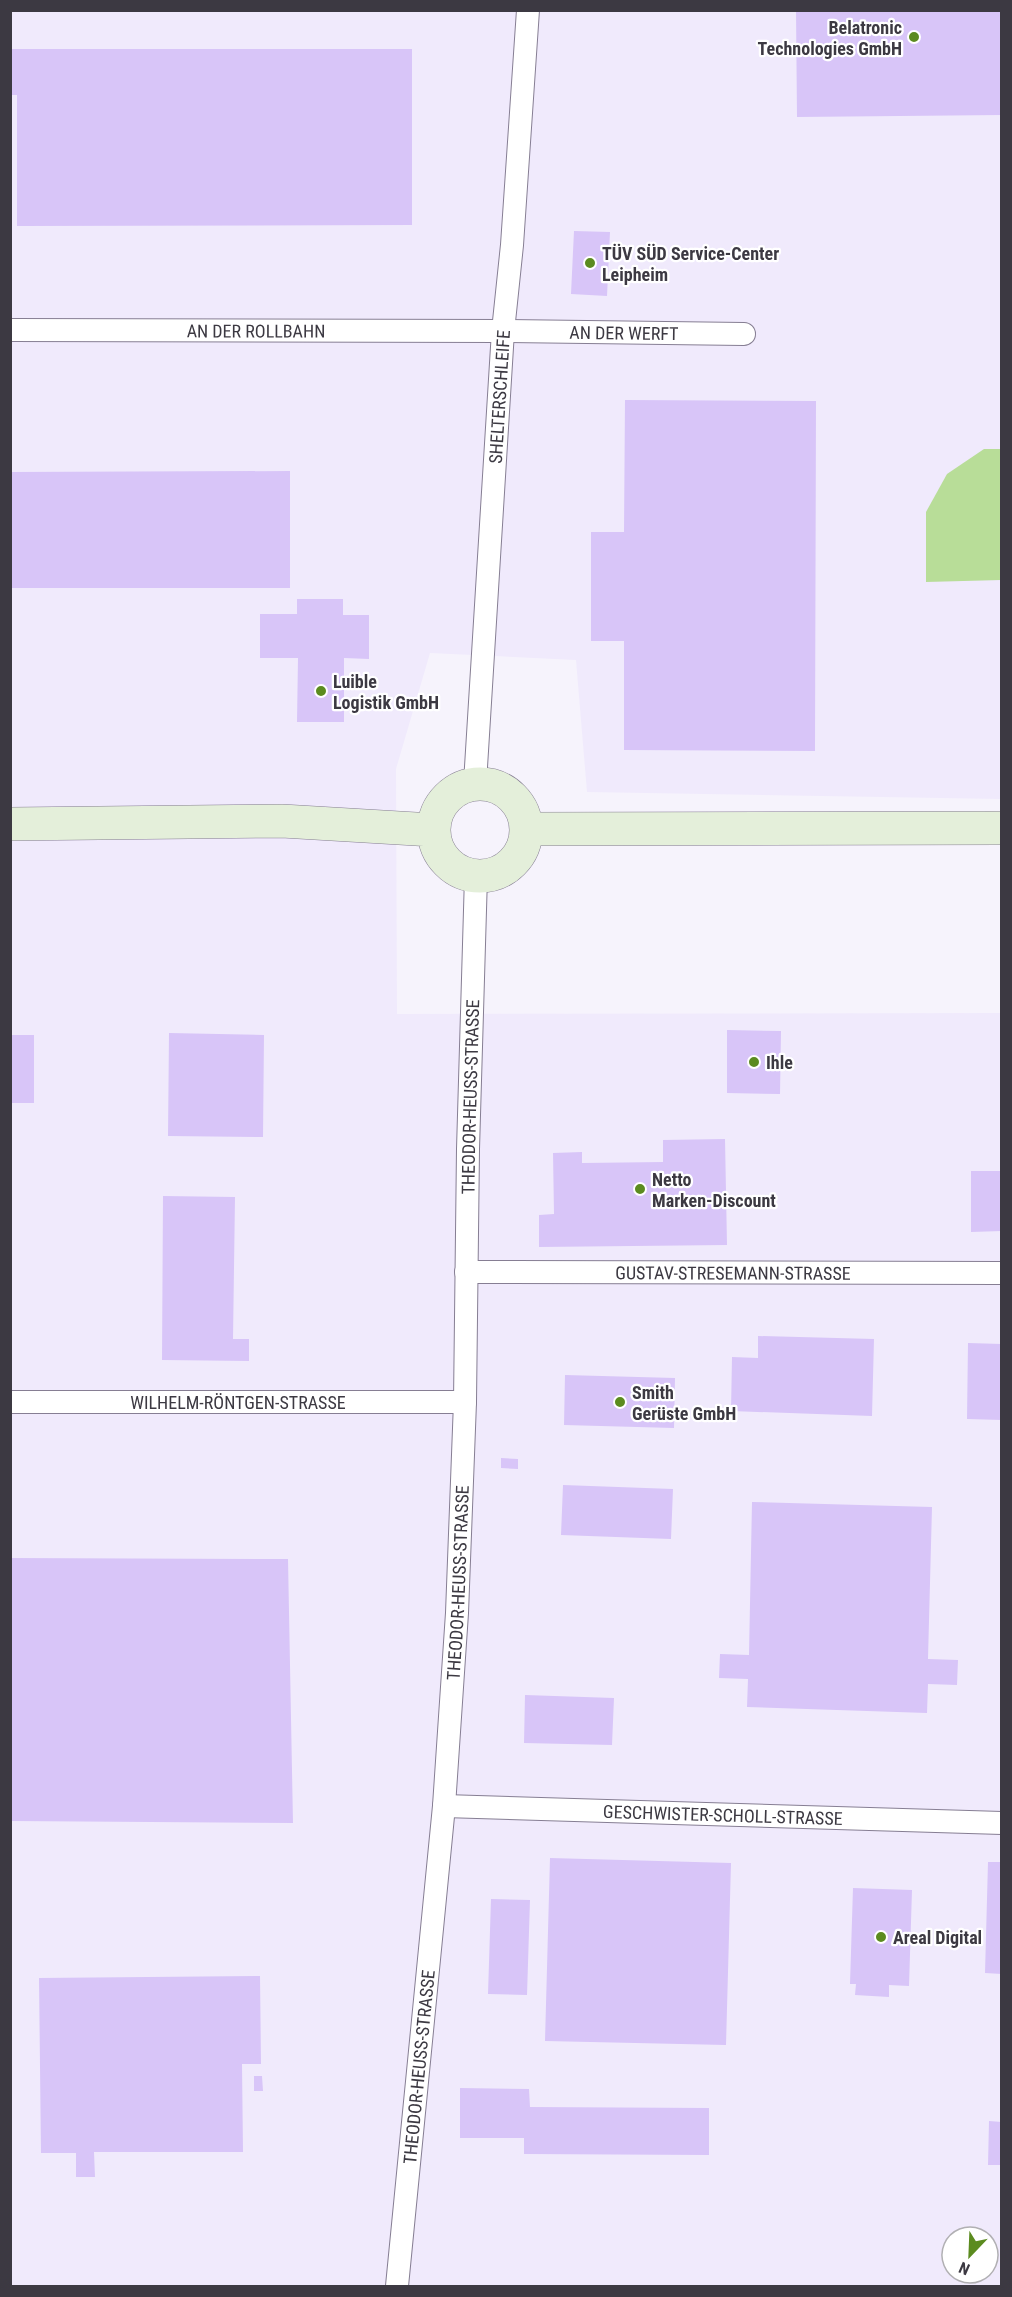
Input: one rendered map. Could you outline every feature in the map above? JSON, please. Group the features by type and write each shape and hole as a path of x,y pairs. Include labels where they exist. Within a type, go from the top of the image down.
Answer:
{"main road":[{"path":"475,783 494,785 511,795 522,811 526,829 524,844 511,863 491,875 476,876 459,872 446,861 436,847 433,830 436,813 445,798 458,788 475,783"},
{"path":"10,824 282,821 433,830"},
{"path":"526,829 1002,828"}],"street":[{"name":"SHELTERSCHLEIFE","path":"475,783 503,331 512,245 528,10"},
{"name":"AN DER ROLLBAHN","path":"10,330 503,331"},
{"name":"AN DER WERFT","path":"503,331 744,334"},
{"name":"THEODOR-HEUSS-STRASSE","path":"397,2286 444,1806 457,1613 465,1401 476,876"},
{"name":"GUSTAV-STRESEMANN-STRASSE","path":"466,1272 1002,1273"},
{"name":"WILHELM-RÖNTGEN-STRASSE","path":"10,1402 465,1401"},
{"name":"GESCHWISTER-SCHOLL-STRASSE","path":"444,1806 1002,1823"}],"shaded area":[{"path":"11,11 1001,11 1001,799 587,792 576,660 430,653 396,769 397,1014 1001,1013 1001,2286 11,2286"}],"green space":[{"path":"984,449 1001,449 1001,580 926,582 926,512 947,474"}],"building":[{"path":"796,10 1002,10 1002,115 797,117"},
{"path":"10,49 412,49 412,225 17,226 17,95 10,95"},
{"name":"TÜV SÜD Service-Center Leipheim","path":"574,231 610,232 607,296 571,294"},
{"path":"625,400 816,401 815,751 624,750 624,641 591,641 591,532 624,532"},
{"path":"290,471 290,588 10,588 10,472"},
{"name":"Luible Logistik GmbH","path":"297,599 343,599 343,615 369,615 369,659 344,658 344,722 297,722 298,658 260,658 260,614 297,614"},
{"name":"Ihle","path":"727,1030 781,1031 780,1094 727,1093"},
{"path":"169,1033 264,1035 263,1137 168,1136"},
{"path":"10,1035 34,1035 34,1103 10,1103"},
{"name":"Netto Marken-Discount","path":"725,1139 727,1245 539,1247 539,1215 554,1214 553,1153 582,1152 582,1163 663,1162 663,1140"},
{"path":"971,1171 1002,1171 1002,1231 971,1232"},
{"path":"163,1196 235,1197 233,1339 249,1339 249,1361 162,1360"},
{"path":"758,1336 874,1339 872,1416 731,1411 732,1357 758,1358"},
{"path":"968,1343 1002,1344 1002,1420 967,1419"},
{"name":"Smith Gerüste GmbH","path":"565,1375 675,1378 674,1428 564,1425"},
{"path":"501,1458 518,1459 518,1469 501,1468"},
{"path":"563,1485 673,1489 671,1539 561,1535"},
{"path":"752,1502 932,1507 928,1659 958,1660 957,1685 928,1684 927,1713 747,1707 748,1679 719,1678 720,1654 749,1655"},
{"path":"10,1558 288,1559 293,1823 10,1821"},
{"path":"525,1695 614,1698 612,1745 524,1743"},
{"path":"550,1858 731,1863 726,2045 545,2041"},
{"path":"988,1862 1002,1862 1002,1974 985,1973"},
{"name":"Areal Digital","path":"853,1888 912,1890 909,1986 889,1985 889,1997 855,1995 856,1984 850,1984"},
{"path":"491,1899 530,1900 527,1995 488,1994"},
{"path":"260,1976 261,2064 242,2064 243,2152 94,2152 95,2177 76,2177 76,2153 41,2153 39,1978"},
{"path":"254,2076 262,2076 263,2091 254,2091"},
{"path":"460,2088 529,2089 530,2107 709,2108 709,2155 524,2154 524,2138 460,2138"},
{"path":"989,2121 1002,2122 1002,2165 988,2165"}],"place":[{"name":"Belatronic Technologies GmbH","path":"914,37"},
{"name":"TÜV SÜD Service-Center Leipheim","path":"590,263"},
{"name":"Luible Logistik GmbH","path":"321,691"},
{"name":"Ihle","path":"754,1062"},
{"name":"Netto Marken-Discount","path":"640,1189"},
{"name":"Smith Gerüste GmbH","path":"620,1402"},
{"name":"Areal Digital","path":"881,1937"}]}
